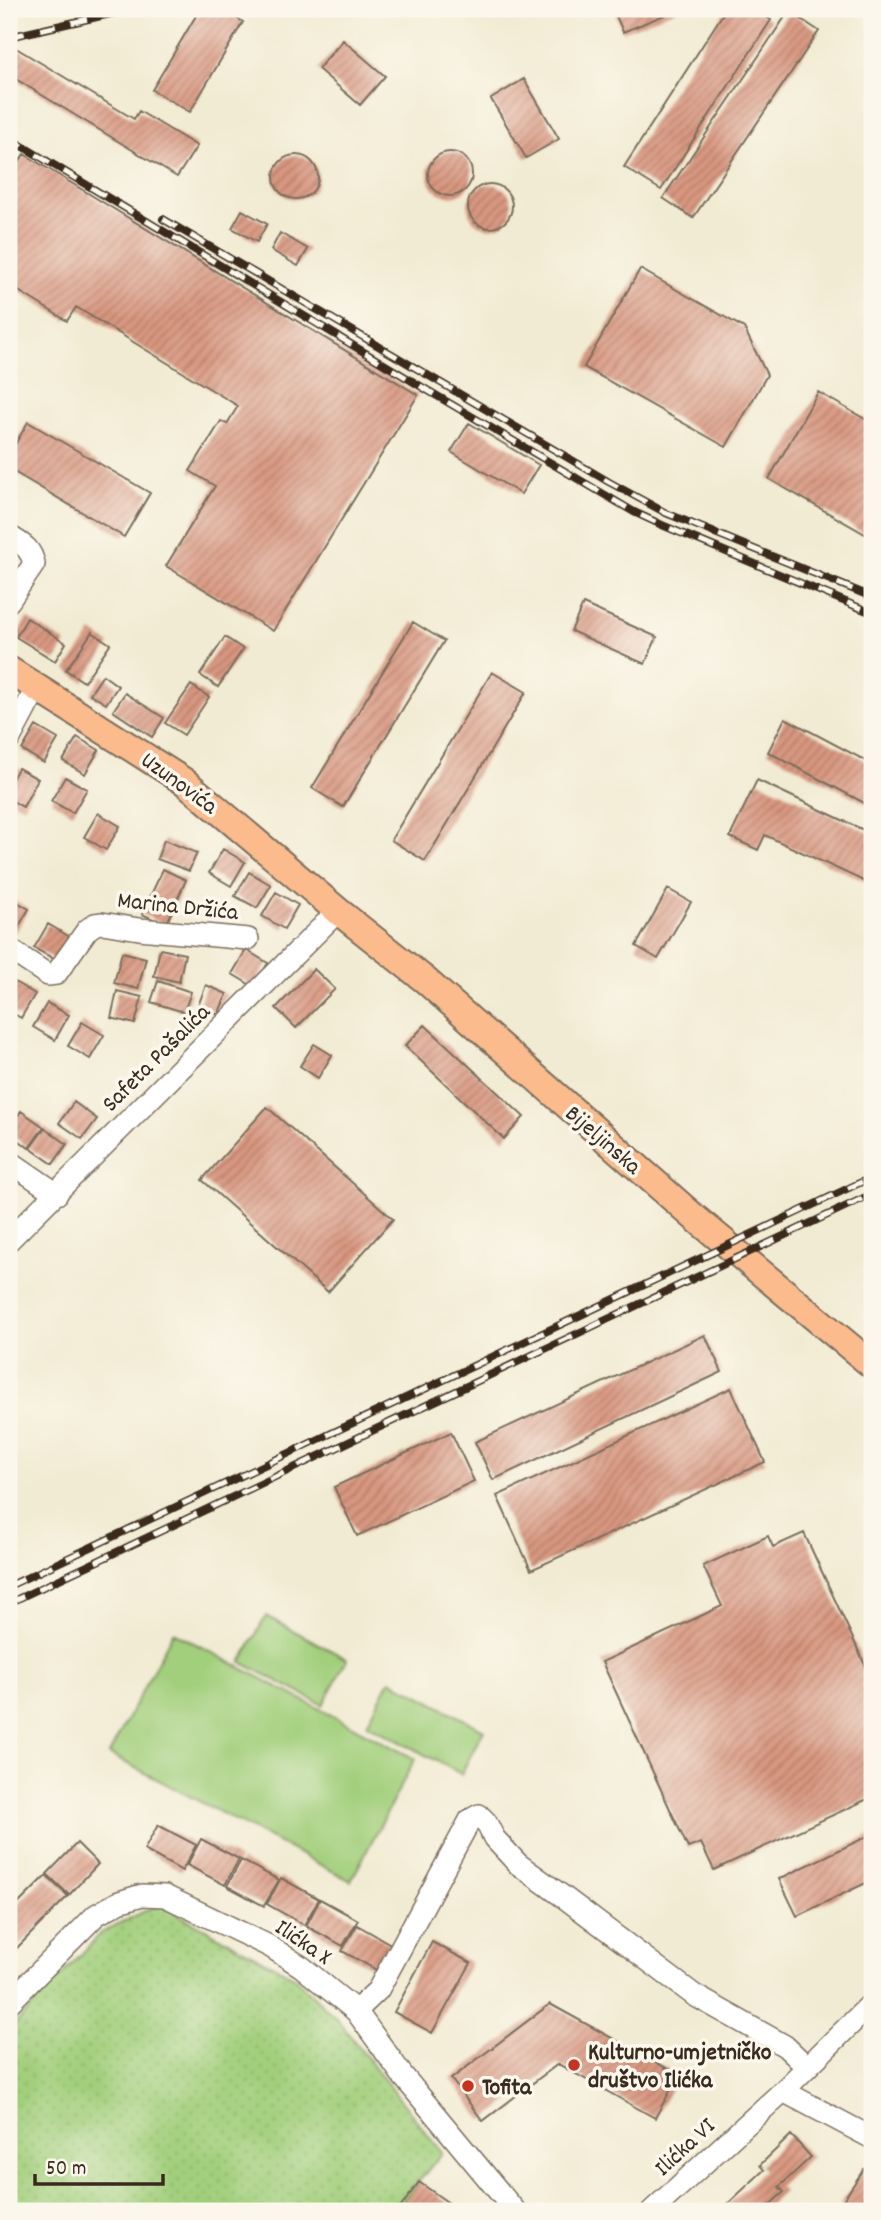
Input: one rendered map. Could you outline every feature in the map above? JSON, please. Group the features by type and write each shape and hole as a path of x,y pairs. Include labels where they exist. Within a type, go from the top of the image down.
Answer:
{"main road":[{"name":"Uzunovića","path":"9,670 186,782 338,911"},
{"name":"Bijeljinska","path":"338,911 425,980 694,1217 872,1365"}],"street":[{"path":"9,536 24,545 32,554 34,564 9,601"},
{"path":"9,740 37,687"},
{"name":"Safeta Pašalića","path":"9,1241 338,911"},
{"name":"Marina Držića","path":"9,949 48,975 55,974 87,930 95,924 248,939"},
{"path":"9,1161 57,1194"},
{"path":"356,2011 378,1990 470,1820 479,1815 486,1822 494,1839 518,1864 694,1995 785,2046 807,2067"},
{"name":"Ilićka X","path":"9,2003 96,1915 119,1902 142,1895 165,1896 269,1946 302,1966 356,2011 403,2076 515,2211"},
{"name":"Ilićka VI","path":"652,2211 783,2091 872,2003"},
{"path":"783,2091 872,2138"}],"green space":[{"path":"266,1616 347,1659 323,1705 241,1662"},
{"path":"173,1632 415,1759 351,1881 109,1754"},
{"path":"390,1680 484,1730 461,1774 367,1724"},
{"path":"159,1904 294,1977 336,2018 442,2153 395,2211 22,2211 9,2198 9,2031 102,1932"}],"building":[{"path":"200,9 221,9 243,22 190,112 152,90"},
{"path":"613,9 679,9 623,32"},
{"path":"726,9 753,9 771,20 661,190 624,167"},
{"path":"789,11 819,31 693,218 663,198"},
{"path":"343,40 385,76 360,105 318,69"},
{"path":"11,45 134,119 139,111 197,146 177,177 9,75"},
{"path":"524,79 559,139 526,158 491,99"},
{"path":"450,152 465,159 472,174 465,189 450,196 435,189 428,174 435,159"},
{"path":"24,154 418,395 273,631 166,566 215,486 190,471 221,421 227,424 238,406 76,307 67,321 9,285 9,179"},
{"path":"296,155 311,162 318,177 311,192 296,199 281,192 274,177 281,162"},
{"path":"490,184 505,191 512,206 505,221 490,228 475,221 468,206 475,191"},
{"path":"242,210 267,224 257,242 232,228"},
{"path":"280,233 308,249 298,266 271,250"},
{"path":"640,269 744,328 767,375 726,447 584,367"},
{"path":"818,392 872,423 872,538 769,479"},
{"path":"28,422 150,493 124,537 9,469 9,455"},
{"path":"469,423 539,465 521,494 451,452"},
{"path":"583,604 657,637 645,664 571,631"},
{"path":"27,618 66,643 55,661 16,637"},
{"path":"413,622 444,641 343,807 312,788"},
{"path":"92,632 110,644 84,682 66,670"},
{"path":"225,637 243,649 218,687 200,675"},
{"path":"492,672 526,692 425,861 391,840"},
{"path":"103,675 118,686 106,704 90,694"},
{"path":"191,685 209,697 184,735 165,723"},
{"path":"125,693 164,718 152,737 113,711"},
{"path":"785,718 872,764 870,806 768,752"},
{"path":"36,726 58,739 44,763 22,750"},
{"path":"77,737 99,750 85,774 63,761"},
{"path":"18,768 38,779 23,807 9,799 9,785"},
{"path":"65,777 87,789 73,813 51,801"},
{"path":"757,780 872,834 872,885 765,835 758,850 730,837"},
{"path":"98,813 120,826 106,850 84,837"},
{"path":"164,840 197,853 189,871 157,859"},
{"path":"223,849 245,862 231,886 209,873"},
{"path":"163,869 186,880 166,925 142,914"},
{"path":"249,872 271,885 257,908 235,896"},
{"path":"668,889 691,902 658,959 636,946"},
{"path":"276,892 298,905 284,929 262,916"},
{"path":"9,897 29,909 15,933 9,929"},
{"path":"48,924 70,937 56,960 34,948"},
{"path":"160,949 185,954 179,982 154,976"},
{"path":"246,950 268,963 254,987 232,974"},
{"path":"122,952 146,958 138,989 114,983"},
{"path":"314,969 335,989 296,1028 276,1008"},
{"path":"13,981 35,994 21,1018 9,1011 9,988"},
{"path":"158,981 191,992 184,1012 151,1002"},
{"path":"206,985 227,994 218,1015 198,1006"},
{"path":"117,991 142,997 135,1024 111,1018"},
{"path":"47,1003 69,1015 55,1040 33,1027"},
{"path":"82,1022 104,1035 90,1059 68,1046"},
{"path":"425,1025 524,1117 504,1139 405,1046"},
{"path":"314,1044 332,1055 318,1078 300,1066"},
{"path":"74,1102 97,1119 82,1139 59,1123"},
{"path":"267,1107 393,1219 328,1292 202,1180"},
{"path":"21,1111 44,1127 29,1148 9,1133 9,1128"},
{"path":"45,1128 67,1144 53,1164 30,1148"},
{"path":"705,1335 722,1372 493,1480 475,1442"},
{"path":"731,1388 765,1462 531,1570 497,1496"},
{"path":"451,1432 474,1481 357,1536 334,1487"},
{"path":"804,1533 872,1680 872,1797 714,1870 701,1843 688,1848 602,1662 722,1606 703,1566 768,1536 773,1547"},
{"path":"158,1825 196,1845 182,1871 144,1850"},
{"path":"872,1834 872,1880 797,1916 779,1879"},
{"path":"201,1839 239,1859 225,1885 187,1865"},
{"path":"77,1843 98,1864 69,1895 47,1874"},
{"path":"241,1860 279,1880 264,1906 227,1886"},
{"path":"46,1876 68,1896 9,1956 9,1913"},
{"path":"281,1878 319,1899 304,1925 267,1904"},
{"path":"320,1899 358,1920 343,1946 306,1926"},
{"path":"357,1925 394,1946 380,1972 342,1951"},
{"path":"432,1942 471,1963 432,2033 394,2012"},
{"path":"550,2004 679,2075 655,2118 558,2064 483,2121 451,2079"},
{"path":"791,2135 811,2157 779,2187 784,2192 763,2211 720,2211 764,2170 760,2165"},
{"path":"864,2169 872,2175 872,2211 850,2211 840,2205"},
{"path":"419,2182 460,2211 398,2211"}],"railway":[{"path":"9,37 132,9"},
{"path":"9,138 634,512 872,613"},
{"path":"163,219 666,513 872,597"},
{"path":"9,1586 872,1177"},
{"path":"9,1603 872,1194"}],"place":[{"name":"Kulturno-umjetničko društvo Ilićka","path":"574,2065"},
{"name":"Tofita","path":"468,2086"}]}
